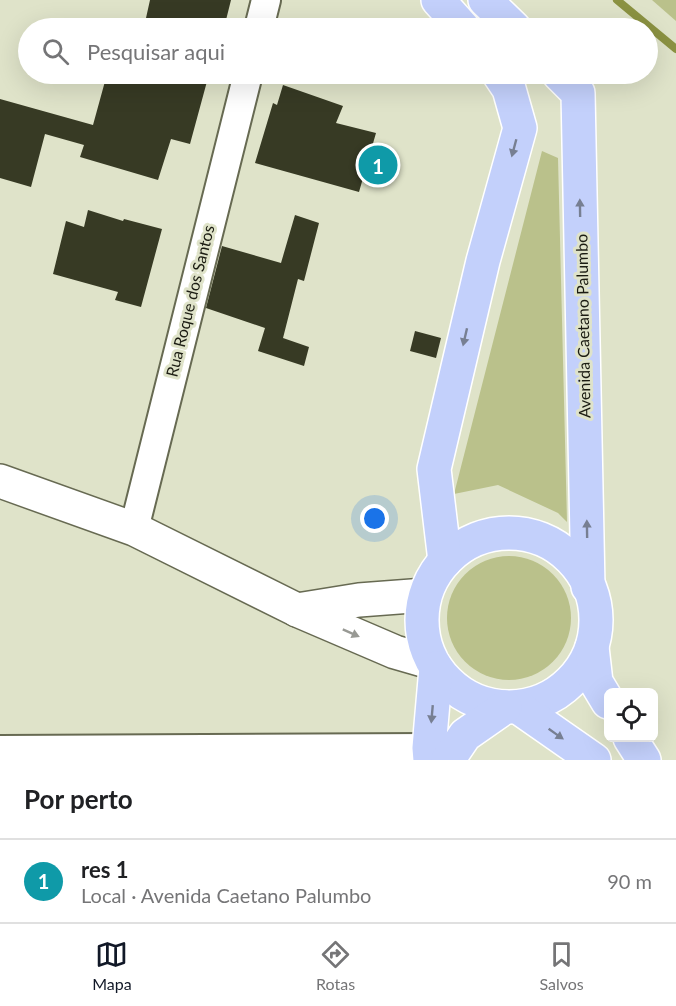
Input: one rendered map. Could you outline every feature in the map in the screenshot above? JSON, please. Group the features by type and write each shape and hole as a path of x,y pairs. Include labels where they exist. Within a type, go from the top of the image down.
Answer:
{"main road":[{"path":"438,0 454,18"},
{"path":"485,0 504,18"},
{"path":"445,561 434,470 483,261 520,128 506,84"},
{"name":"Avenida Caetano Palumbo","path":"569,84 578,93 588,587"},
{"path":"0,481 134,529 297,610 395,652 435,665"},
{"path":"592,647 581,670 564,688 542,701 511,707 478,702 454,688 435,665 424,641 422,618 425,595 433,577 445,561 469,543 497,534 527,535 555,547 577,566 591,593 596,620 592,647 596,682 604,694"},
{"path":"297,610 359,600 425,595"},
{"path":"435,665 440,756"},
{"path":"440,756 465,735 511,707"},
{"path":"511,707 594,760"},
{"path":"633,742 644,760"}],"street":[{"path":"262,18 266,0"},
{"name":"Rua Roque dos Santos","path":"134,529 245,84"},
{"path":"0,750 440,756"}],"green space":[{"path":"652,0 676,0 676,21"},
{"path":"542,151 558,158 567,522 558,513 498,485 454,494"},
{"path":"509,556 533,561 544,566 553,574 561,583 566,594 571,618 566,642 561,653 553,662 544,670 533,675 509,680 485,675 474,670 465,662 457,653 452,642 447,618 452,594 457,583 465,574 474,566 485,561"}],"building":[{"path":"150,0 231,0 226,18 146,18"},
{"path":"104,84 206,84 190,144 171,139 158,180 80,157 84,145 45,134 31,187 0,178 0,99 93,125"},
{"path":"283,85 343,106 336,123 376,133 359,192 255,163 273,103 277,105"},
{"path":"88,210 123,221 124,219 162,229 141,307 115,300 118,292 53,274 66,221 84,227"},
{"path":"295,215 319,223 304,281 298,279 283,338 309,347 304,366 258,351 265,328 206,308 222,246 281,263"},
{"path":"415,331 441,338 436,358 410,351"}],"waterway":[{"path":"617,0 639,18"},
{"path":"658,34 676,49"}],"place":[{"name":"res 1","path":"378,165"}]}
